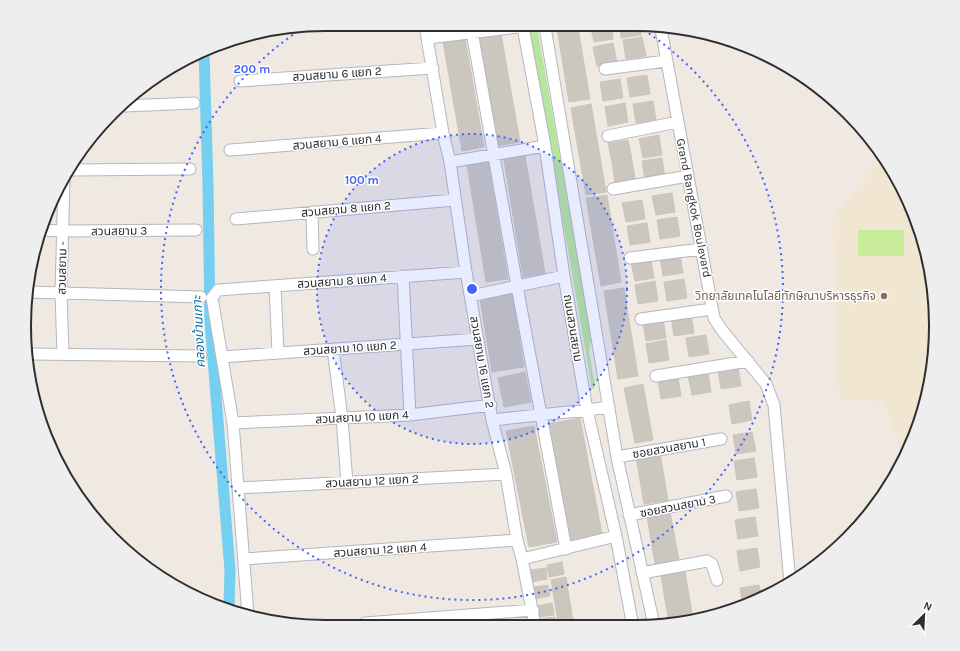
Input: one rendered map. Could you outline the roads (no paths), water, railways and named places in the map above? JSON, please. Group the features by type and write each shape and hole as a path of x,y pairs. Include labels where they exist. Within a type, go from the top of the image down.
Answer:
{"street":[{"name":"สวนสยาม 16 แยก 2","path":"426,31 450,162 466,272 491,405 492,420 506,474 517,540 534,620"},
{"path":"428,38 466,31"},
{"path":"471,31 540,414 566,549"},
{"name":"ถนนสวนสยาม","path":"524,31 545,146 564,276 587,410 616,536 632,620"},
{"name":"ถนนสวนสยาม","path":"546,31 617,457 653,619"},
{"name":"Grand Bangkok Boulevard","path":"662,33 714,318 721,329 766,384 774,405 789,576"},
{"path":"605,69 666,60"},
{"name":"สวนสยาม 6 แยก 2","path":"240,81 433,68"},
{"path":"129,106 194,103"},
{"path":"608,136 678,122"},
{"name":"สวนสยาม 6 แยก 4","path":"230,150 444,133"},
{"path":"450,162 545,146"},
{"path":"76,170 190,169"},
{"path":"613,189 688,176"},
{"name":"สวนสยาม -","path":"63,354 61,292 64,190"},
{"name":"สวนสยาม 8 แยก 2","path":"236,219 455,200"},
{"path":"312,212 313,249"},
{"name":"สวนสยาม 3","path":"47,230 196,230"},
{"path":"630,258 701,249"},
{"name":"สวนสยาม 8 แยก 4","path":"222,357 212,298 218,290 466,272"},
{"path":"403,276 410,415"},
{"path":"470,296 564,276"},
{"path":"275,286 278,353"},
{"path":"33,292 201,297"},
{"path":"642,320 712,309"},
{"name":"สวนสยาม 10 แยก 2","path":"222,357 478,339"},
{"path":"333,349 342,418 347,482"},
{"path":"33,354 201,356"},
{"path":"222,357 233,423 248,610"},
{"path":"656,376 748,361"},
{"name":"สวนสยาม 10 แยก 4","path":"233,423 410,415 491,405"},
{"path":"492,420 608,407"},
{"name":"ซอยสวนสยาม 1","path":"617,457 721,439"},
{"name":"สวนสยาม 12 แยก 2","path":"239,488 506,474"},
{"name":"ซอยสวนสยาม 3","path":"630,515 726,496"},
{"path":"522,559 616,536"},
{"name":"สวนสยาม 12 แยก 4","path":"244,559 517,540"},
{"path":"642,573 707,561 712,564 718,580"},
{"path":"404,620 532,610"}],"waterway":[{"name":"คลองบ้านเกาะ","path":"204,57 210,322 230,570 229,603"}],"place":[{"name":"วิทยาลัยเทคโนโลยีทักษิณาบริหารธุรกิจ","path":"884,296"}]}
